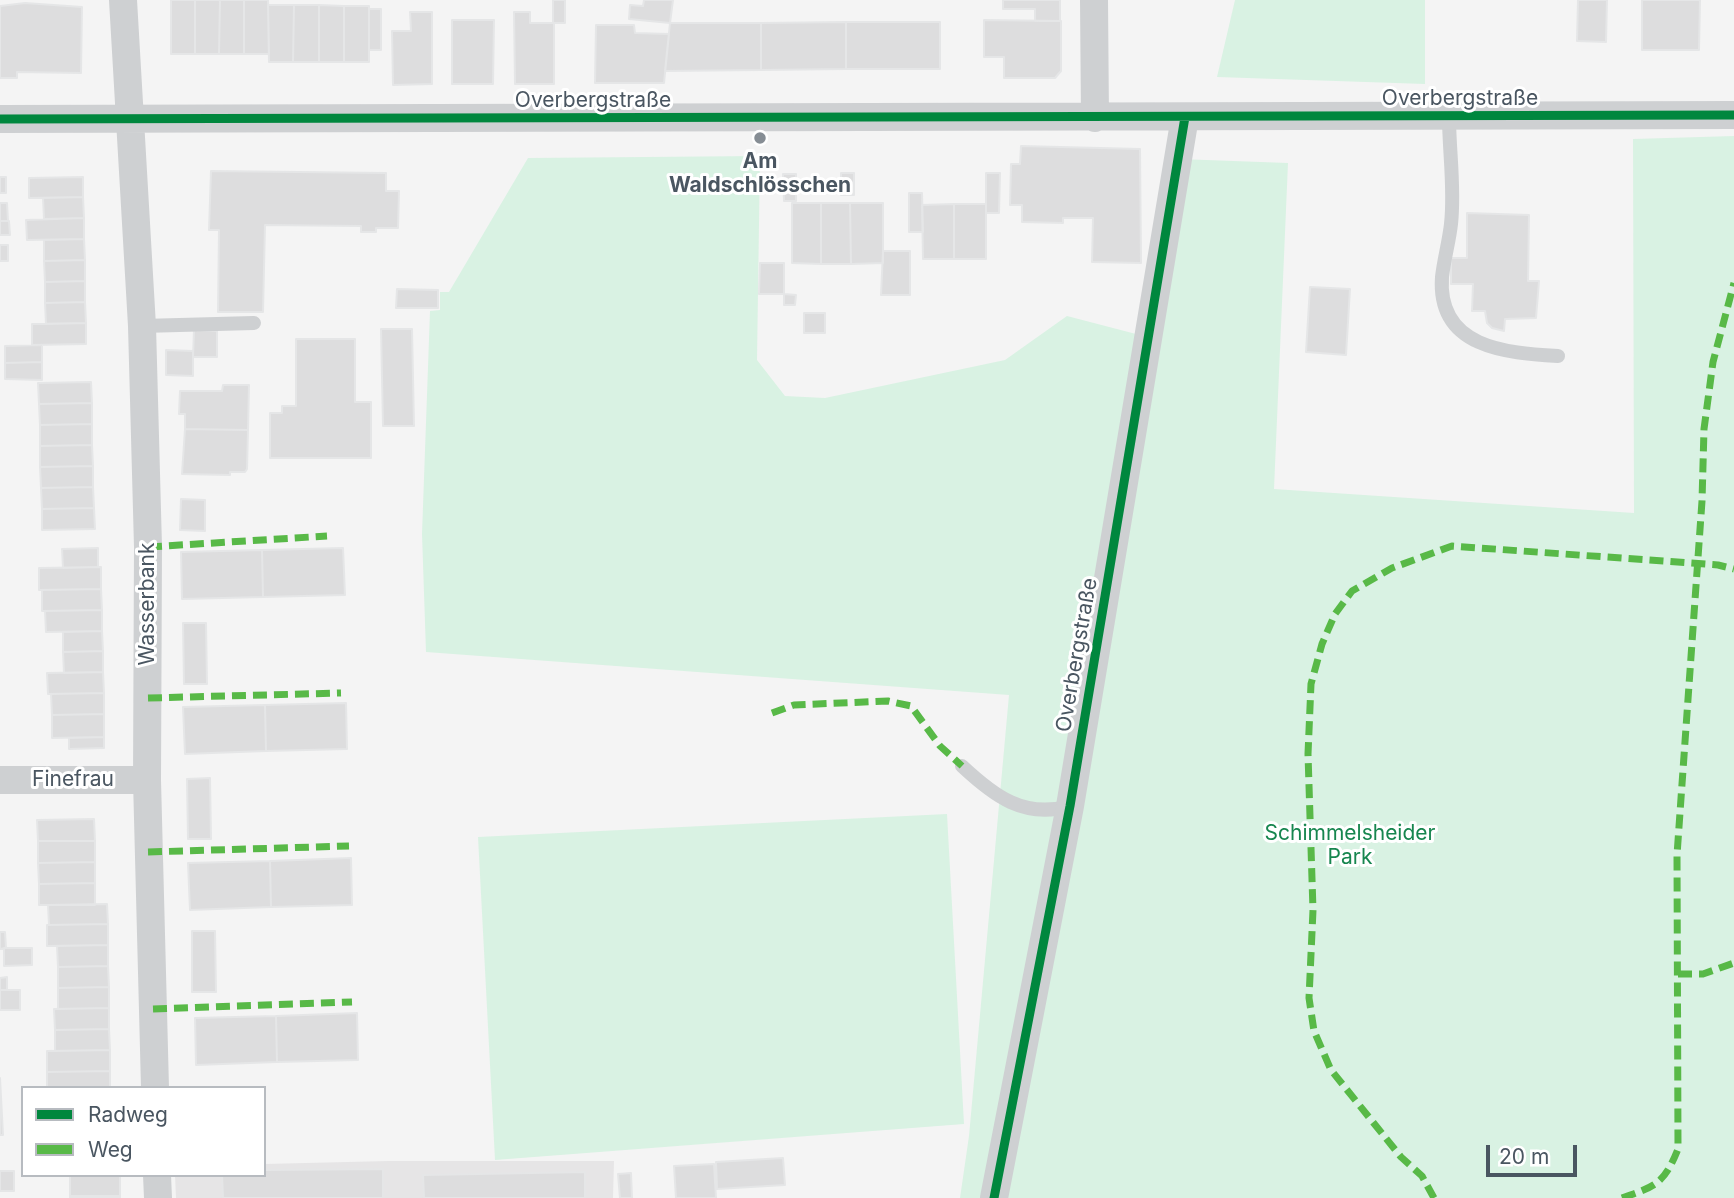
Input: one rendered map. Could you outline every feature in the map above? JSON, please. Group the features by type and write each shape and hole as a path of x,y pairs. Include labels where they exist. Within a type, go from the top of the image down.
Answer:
{"street":[{"name":"Wasserbank","path":"123,0 142,326 148,547 147,780 155,1086"},
{"path":"1094,0 1095,118"},
{"name":"Overbergstraße","path":"0,119 130,121 1734,115"},
{"name":"Overbergstraße","path":"994,1198 1070,806 1185,117"},
{"name":"Finefrau","path":"0,780 147,780"},
{"path":"157,1177 158,1198"}],"lane":[{"path":"1448,116 1454,193 1442,280 1447,314 1458,330 1485,345 1508,353 1558,356"},
{"path":"142,326 254,323"},
{"path":"962,766 986,788 1029,811 1070,806"}],"shaded area":[{"path":"614,1161 613,1198 176,1198 175,1177 266,1177 266,1164"}],"green space":[{"path":"1235,0 1425,0 1425,84 1217,77"},
{"name":"Schimmelsheider Park","path":"1734,136 1734,1198 960,1198 969,1136 1009,695 426,652 422,534 430,311 440,310 440,292 449,292 528,158 760,156 757,360 785,396 825,398 1005,360 1067,316 1136,334 1179,159 1288,163 1274,489 1634,513 1633,139"},
{"path":"947,814 964,1124 495,1160 478,837"}],"building":[{"path":"171,0 195,0 195,54 171,54"},
{"path":"195,0 220,0 219,54 195,54"},
{"path":"220,0 244,0 244,54 219,54"},
{"path":"244,0 268,0 269,54 244,54"},
{"path":"553,0 565,0 565,23 553,23"},
{"path":"644,0 673,0 670,23 629,19 630,5 643,6"},
{"path":"1003,0 1060,0 1060,21 1035,21 1035,9 1003,9"},
{"path":"1578,0 1607,0 1606,42 1577,41"},
{"path":"1642,0 1700,0 1699,50 1642,50"},
{"path":"25,3 82,7 81,73 17,72 17,78 0,78 0,6"},
{"path":"268,5 294,5 293,62 269,62"},
{"path":"294,5 319,5 319,62 293,62"},
{"path":"319,5 344,6 344,62 319,62"},
{"path":"344,6 369,6 369,62 344,62"},
{"path":"369,9 381,9 381,50 369,50"},
{"path":"410,12 432,12 432,84 393,85 392,31 411,31"},
{"path":"514,12 530,12 530,23 554,23 554,84 515,84"},
{"path":"452,20 494,20 493,84 452,84"},
{"path":"984,20 1061,21 1061,71 1055,78 1004,78 1004,57 984,57"},
{"path":"846,22 846,69 761,70 761,23"},
{"path":"846,22 940,22 940,69 846,69"},
{"path":"670,23 761,23 761,70 665,71"},
{"path":"596,25 634,25 635,33 669,34 664,83 595,83"},
{"path":"1021,146 1140,149 1141,263 1092,262 1093,218 1063,218 1063,223 1022,222 1022,205 1010,205 1011,164 1020,164"},
{"path":"211,171 386,173 386,191 399,191 398,228 376,228 376,232 361,232 361,226 265,225 263,312 218,312 219,230 209,230"},
{"path":"841,173 854,173 854,195 841,195"},
{"path":"986,173 1000,173 999,213 986,213"},
{"path":"783,174 796,174 796,201 784,201"},
{"path":"0,177 6,177 6,193 0,193"},
{"path":"83,177 83,197 29,198 29,178"},
{"path":"909,193 922,193 923,232 909,232"},
{"path":"83,197 84,218 44,219 43,198"},
{"path":"0,203 7,203 8,221 0,221"},
{"path":"792,203 821,203 821,264 792,263"},
{"path":"821,203 850,203 851,264 821,264"},
{"path":"850,203 883,203 883,263 851,264"},
{"path":"954,204 986,204 986,259 954,259"},
{"path":"954,204 954,259 923,259 922,205"},
{"path":"1467,213 1529,215 1528,281 1539,281 1536,318 1505,319 1504,331 1492,328 1487,323 1485,311 1472,311 1473,284 1451,284 1451,258 1467,258"},
{"path":"84,218 84,239 27,240 26,220"},
{"path":"0,221 9,221 10,235 0,235"},
{"path":"84,239 85,260 44,261 44,240"},
{"path":"0,245 8,245 8,261 0,261"},
{"path":"883,251 910,251 910,295 881,295"},
{"path":"85,260 85,281 45,282 44,261"},
{"path":"760,263 784,263 784,294 759,294"},
{"path":"85,281 85,302 45,303 45,282"},
{"path":"1310,287 1350,289 1346,355 1306,352"},
{"path":"397,289 438,290 438,308 396,308"},
{"path":"784,294 796,295 795,305 784,305"},
{"path":"85,302 86,323 46,324 45,303"},
{"path":"804,313 825,313 825,333 804,333"},
{"path":"86,323 86,344 32,345 32,324"},
{"path":"381,329 412,329 414,426 383,426"},
{"path":"194,330 217,331 217,357 193,357"},
{"path":"296,339 355,339 355,402 371,402 371,458 270,458 270,413 282,413 282,406 296,406"},
{"path":"42,345 42,362 5,363 5,346"},
{"path":"166,350 193,351 193,376 166,375"},
{"path":"42,362 42,380 5,379 5,363"},
{"path":"91,382 92,403 39,404 38,383"},
{"path":"223,385 249,385 248,430 185,429 185,414 179,414 180,391 222,391"},
{"path":"92,403 92,424 40,425 39,404"},
{"path":"92,424 92,445 40,446 40,425"},
{"path":"185,429 248,430 245,472 230,472 230,475 182,474"},
{"path":"92,445 93,466 40,467 40,446"},
{"path":"93,466 93,487 41,488 40,467"},
{"path":"93,487 94,508 42,509 41,488"},
{"path":"181,499 205,500 205,531 180,530"},
{"path":"94,508 95,529 42,530 42,509"},
{"path":"98,548 98,567 63,568 62,549"},
{"path":"343,548 345,595 263,597 262,550"},
{"path":"262,550 263,597 182,599 181,552"},
{"path":"101,567 101,589 39,590 39,568"},
{"path":"101,589 102,610 42,611 42,590"},
{"path":"102,610 102,631 46,632 45,611"},
{"path":"183,623 206,623 207,684 184,684"},
{"path":"102,631 103,651 63,652 63,632"},
{"path":"103,651 103,672 64,673 63,652"},
{"path":"103,672 104,693 48,694 47,673"},
{"path":"104,693 104,714 52,715 51,694"},
{"path":"346,703 347,749 266,751 265,705"},
{"path":"265,705 266,751 185,754 183,707"},
{"path":"104,714 104,737 52,738 52,715"},
{"path":"104,737 104,748 69,749 69,738"},
{"path":"210,778 211,839 188,839 187,779"},
{"path":"94,819 95,841 38,841 37,820"},
{"path":"38,841 95,841 95,862 38,863"},
{"path":"351,858 352,905 271,907 270,861"},
{"path":"270,861 271,907 190,910 188,863"},
{"path":"95,862 95,883 39,884 38,863"},
{"path":"95,883 95,905 39,905 39,884"},
{"path":"107,904 108,924 49,925 48,905"},
{"path":"108,924 108,945 47,946 47,925"},
{"path":"192,931 215,931 216,992 192,992"},
{"path":"0,932 5,932 6,948 0,949"},
{"path":"108,945 108,966 58,967 57,946"},
{"path":"4,948 32,948 32,965 4,966"},
{"path":"108,966 109,987 58,988 58,967"},
{"path":"7,977 7,990 0,990 0,978"},
{"path":"109,987 109,1008 58,1009 58,988"},
{"path":"0,990 20,990 20,1010 0,1010"},
{"path":"109,1008 109,1029 55,1030 54,1009"},
{"path":"357,1013 358,1060 277,1062 276,1016"},
{"path":"276,1016 277,1062 196,1065 195,1018"},
{"path":"109,1029 110,1050 55,1051 55,1030"},
{"path":"110,1050 110,1071 47,1072 47,1051"},
{"path":"110,1071 110,1086 47,1086 47,1072"},
{"path":"0,1078 3,1135 0,1135"},
{"path":"783,1158 785,1185 717,1189 716,1162"},
{"path":"714,1164 716,1198 676,1198 674,1166"},
{"path":"383,1169 383,1198 223,1198 222,1177 266,1177 266,1170"},
{"path":"0,1171 14,1171 14,1191 0,1191"},
{"path":"585,1172 585,1198 424,1198 423,1175"},
{"path":"631,1173 632,1198 620,1198 618,1174"},
{"path":"70,1177 120,1177 120,1196 70,1196"},
{"path":"120,1196 120,1198 70,1198"}],"marked path":[{"path":"1622,1198 1658,1182 1668,1170 1678,1149 1677,855 1702,501 1704,429 1713,362 1734,283"},
{"path":"148,547 327,536"},
{"path":"1434,1198 1422,1176 1401,1157 1331,1070 1314,1031 1309,998 1313,910 1308,754 1311,684 1322,644 1335,614 1352,591 1392,568 1452,546 1718,565 1734,569"},
{"path":"148,698 341,693"},
{"path":"772,713 794,705 888,701 911,706 940,746 962,766"},
{"path":"148,852 349,846"},
{"path":"1678,974 1703,974 1734,963"},
{"path":"153,1009 352,1002"}],"cycle path":[{"path":"0,119 1734,115"},
{"path":"994,1198 1070,806 1185,117"}],"place":[{"name":"Am Waldschlösschen","path":"760,138"}]}
